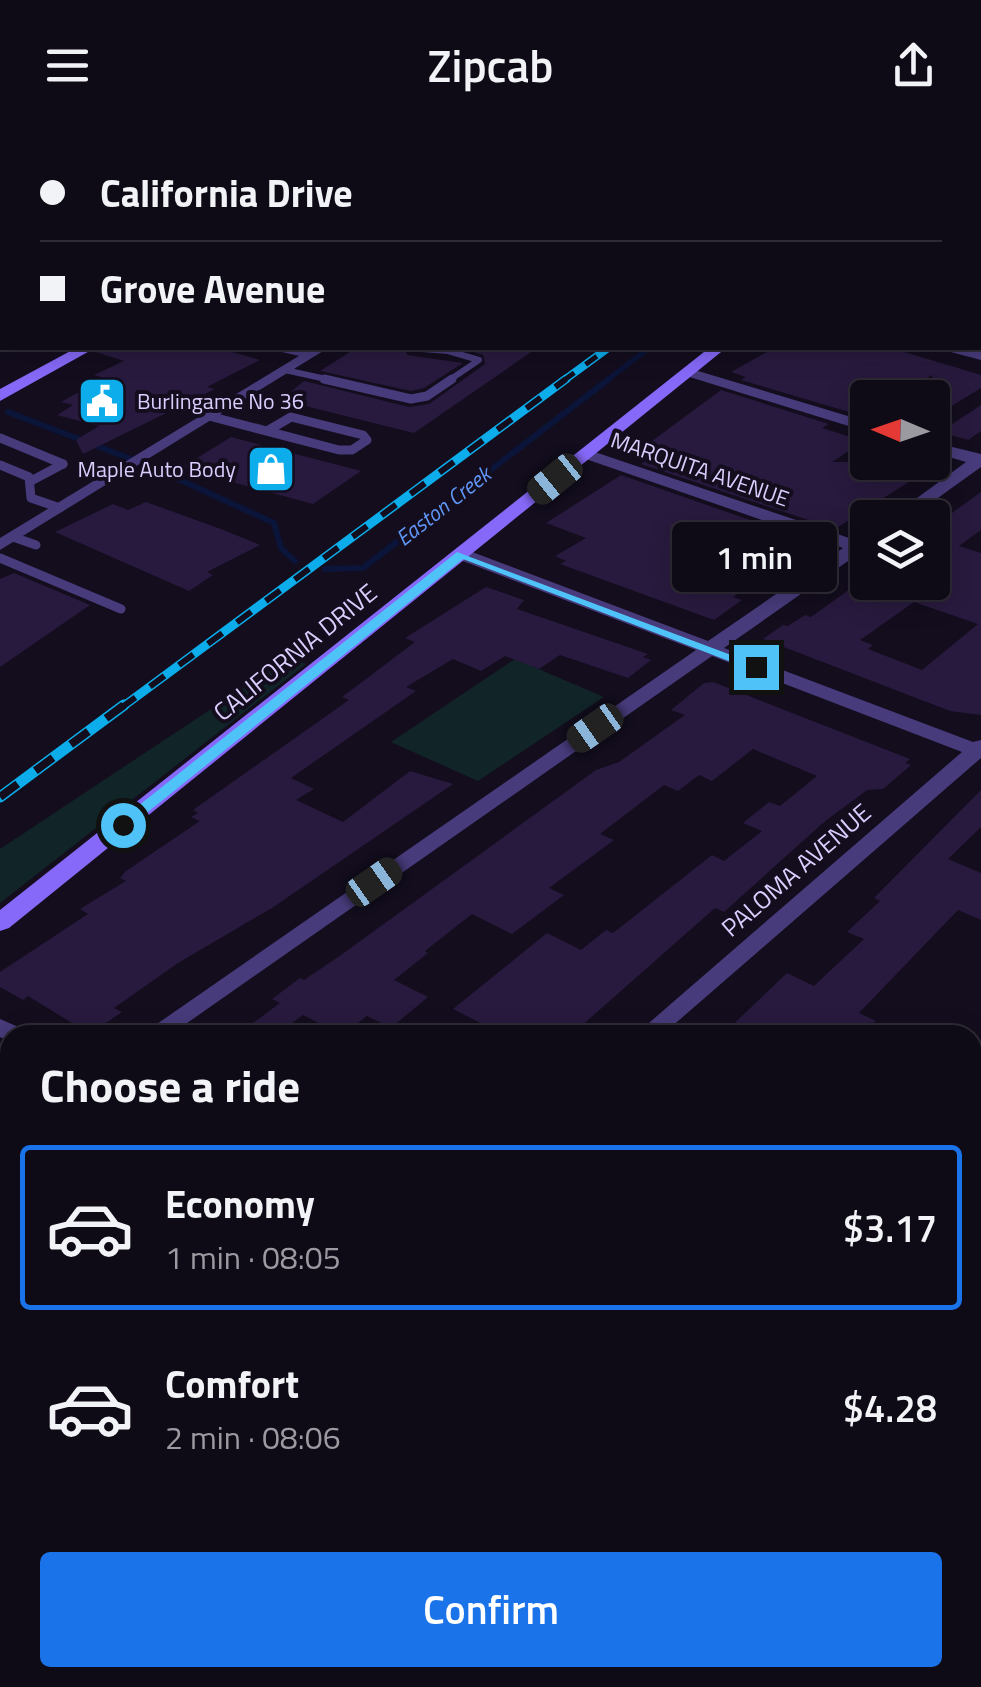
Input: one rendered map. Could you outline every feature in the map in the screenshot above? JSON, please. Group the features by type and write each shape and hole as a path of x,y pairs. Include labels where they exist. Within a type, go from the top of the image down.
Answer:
{"street":[{"path":"0,396 84,350"},
{"name":"CALIFORNIA DRIVE","path":"0,923 716,350"},
{"path":"3,545 315,351"},
{"path":"688,372 850,422"},
{"path":"950,451 980,460"},
{"name":"MARQUITA AVENUE","path":"586,454 850,539"},
{"path":"923,500 980,460"},
{"path":"166,1025 850,551"},
{"path":"461,554 980,749"},
{"name":"PALOMA AVENUE","path":"658,1025 980,749"}],"lane":[{"path":"285,370 411,399 426,396 479,360 448,350"},
{"path":"209,416 339,450 352,450 366,440 364,436 292,417 268,431"},
{"path":"0,438 63,464 31,480"},
{"path":"0,465 31,480"},
{"path":"31,480 31,498 60,508"},
{"path":"3,545 36,545"},
{"path":"3,545 121,609"}],"green space":[{"path":"288,658 306,664 0,903 0,849"},
{"path":"515,659 604,697 478,781 391,742"}],"building":[{"path":"225,350 260,360 207,387 215,389 83,454 76,440 99,426 57,415 73,405 61,402 104,378 94,375 124,361 96,352"},
{"path":"353,350 404,350 408,355 463,363 424,388 411,391 320,371"},
{"path":"467,350 534,350 414,433 281,400 304,381 409,407 429,404 485,364 483,355"},
{"path":"770,350 898,350 981,375 981,388 950,407 950,380 932,380 932,375 924,380 850,380 849,412 741,380 746,377 731,372"},
{"path":"721,390 829,424 822,428 850,437 850,450 832,462 850,462 850,480 912,480 880,500 850,500 850,519 835,529 641,464 648,460 633,455"},
{"path":"981,405 981,431 968,440 950,435 950,425"},
{"name":"Maple Auto Body","path":"231,437 361,471 313,504 181,468"},
{"path":"621,475 816,543 801,553 807,555 783,572 775,569 733,597 742,600 714,620 560,564 566,561 555,556 586,538 546,523"},
{"path":"981,492 981,530 959,546 981,553 981,715 950,711 763,639 783,625 805,615 811,617 850,589 850,600 950,600 950,514","holes":["914,602 978,624 922,670 868,649 873,645 860,640"]},
{"path":"146,502 260,545 207,572 213,575 189,591 55,532 113,504 128,510"},
{"path":"14,573 90,605 0,667 0,579"},
{"path":"486,587 524,600 517,609 648,654 643,657 651,660 628,678 560,655 539,669 505,656 481,671 453,659 406,687 416,691 291,778 314,789 296,800 343,822 410,771 453,784 272,908 178,963 114,1008 122,1012 103,1025 75,1025 28,996 23,1000 0,987 0,972 88,914 80,909 126,881 120,878 126,871 200,821 191,817 198,813 193,810 349,700 342,697 415,642 405,638"},
{"path":"713,682 910,759 905,763 911,765 883,789 867,790 824,822 724,912 715,908 582,1025 484,1025 453,1009 547,933 581,950 606,930 613,933 712,855 724,861 762,831 743,823 769,802 780,806 817,776 753,749 712,781 699,775 678,791 664,785 600,834 614,840 549,888 564,895 512,934 472,914 425,951 428,953 394,980 428,997 395,1025 367,1016 355,1025 322,1025 303,1015 290,1025 250,1025 280,1003 272,999 300,978 304,980 341,955 596,770 619,762 685,715 671,710 704,683"},
{"path":"981,790 981,827 948,859 981,873 981,920 958,910 859,1013 876,1021 872,1025 732,1025 787,973 814,986 864,939 847,932 880,901 874,898"}],"waterway":[{"name":"Easton Creek","path":"606,381 646,350"},
{"name":"Easton Creek","path":"325,569 363,568 609,379"},
{"name":"Easton Creek","path":"8,412 152,467 274,523 281,548 295,561"}],"railway":[{"path":"563,381 605,350"},
{"path":"121,708 566,379"},
{"path":"0,797 124,705"}],"place":[{"name":"Burlingame No 36","path":"102,401"},
{"name":"Maple Auto Body","path":"271,469"}],"route":[{"path":"123,825 461,554 756,667"}]}
